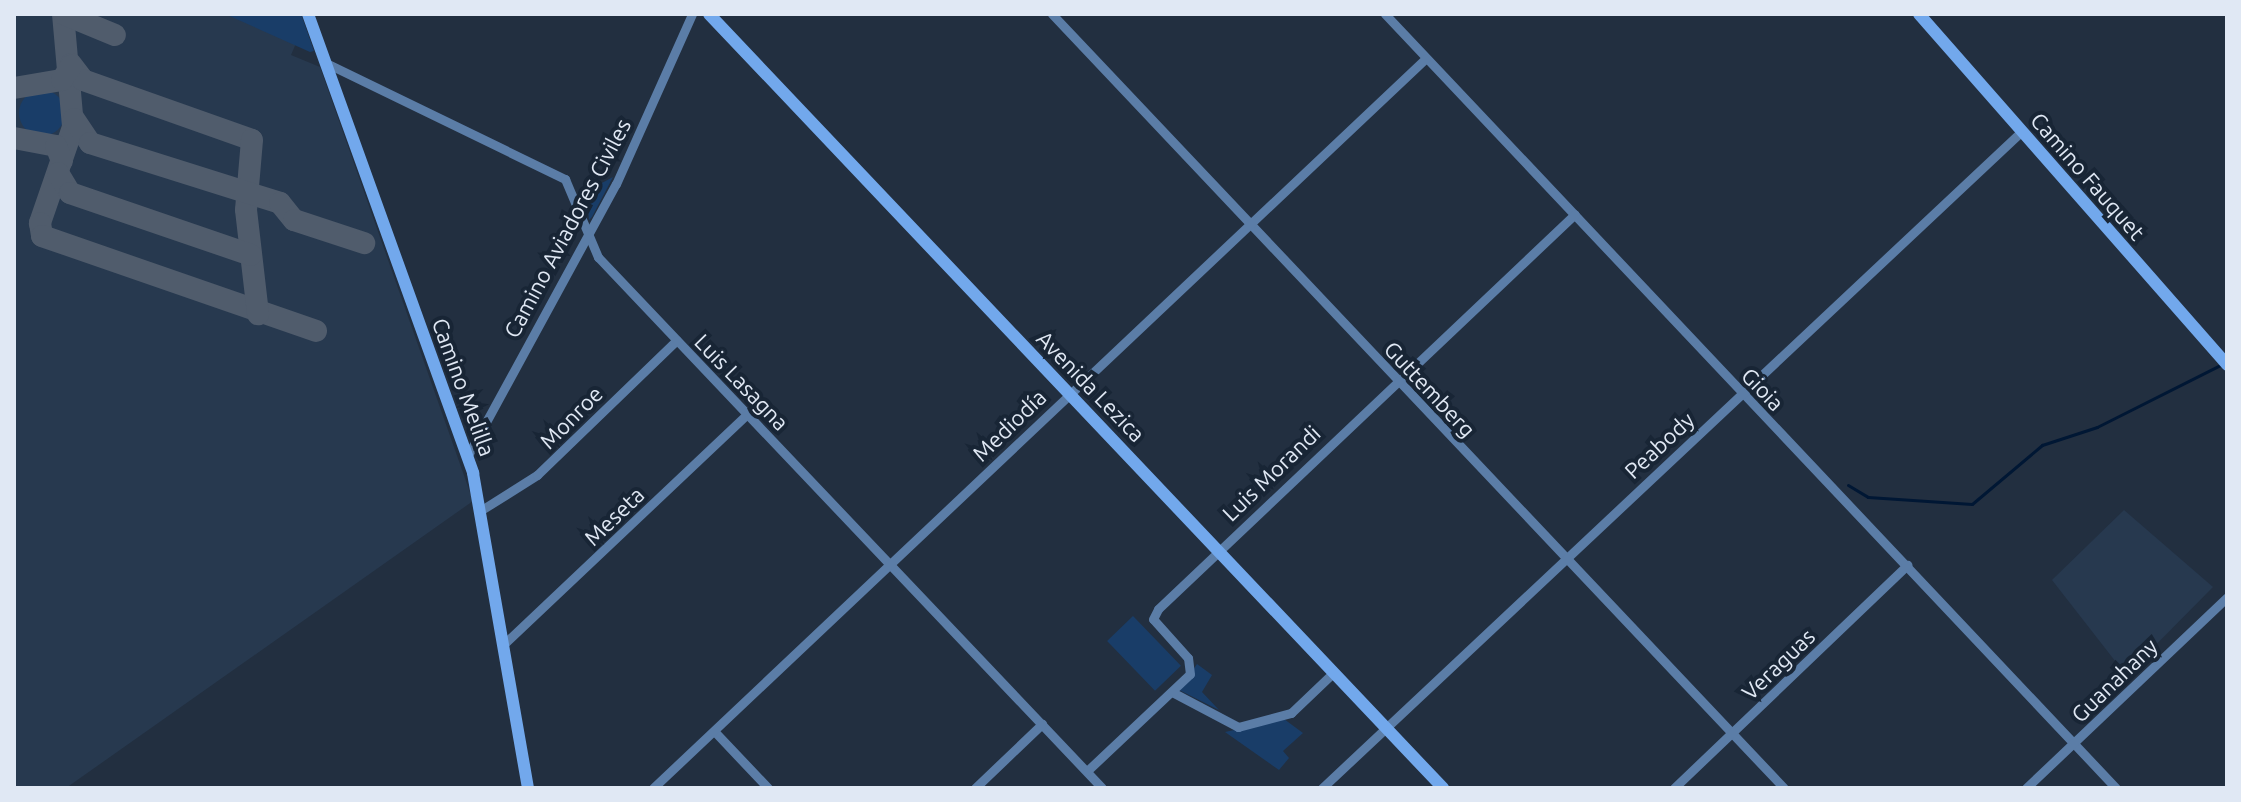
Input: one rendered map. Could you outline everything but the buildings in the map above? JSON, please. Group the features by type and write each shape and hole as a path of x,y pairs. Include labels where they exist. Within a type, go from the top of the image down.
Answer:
{"street":[{"name":"Camino Melilla","path":"308,14 468,455 483,509 528,788"},
{"name":"Camino Aviadores Civiles","path":"468,455 586,236 692,14"},
{"name":"Avenida Lezica","path":"709,14 1443,788"},
{"name":"Guttemberg","path":"1052,14 1784,788"},
{"name":"Gioia","path":"1385,14 2116,788"},
{"name":"Camino Fauquet","path":"1919,14 2227,365"},
{"name":"Mediodía","path":"653,788 1426,58"},
{"name":"Luis Lasagna","path":"326,63 565,179 576,194 586,236 677,340 1102,788"},
{"name":"Peabody","path":"1322,788 2022,131"},
{"name":"Luis Morandi","path":"1087,771 1172,692 1192,663 1153,614 1394,379 1575,214"},
{"name":"Monroe","path":"483,509 537,475 677,340"},
{"name":"Meseta","path":"505,643 747,414"},
{"name":"Veraguas","path":"1674,788 1907,565"},
{"name":"Guanahany","path":"2026,788 2227,597"},
{"path":"1172,692 1238,727 1291,713 1334,672"},
{"path":"975,788 1042,724"},
{"path":"715,732 768,788"}],"shaded area":[{"path":"14,14 287,14 297,41 291,55 320,67 473,501 66,788 14,788"},
{"path":"225,14 301,14 314,51 310,52"},
{"path":"42,90 51,91 58,97 64,104 64,122 58,129 51,135 42,136 33,135 26,129 20,122 19,113 20,104 26,97 33,91"},
{"path":"613,177 592,217 589,220 587,191"},
{"path":"2124,510 2213,587 2126,675 2052,580"},
{"path":"1133,616 1181,666 1155,691 1107,641"},
{"path":"1197,664 1212,675 1202,692 1219,710 1179,690"},
{"path":"1284,719 1303,733 1283,751 1289,758 1279,770 1225,732"}],"waterway":[{"path":"1848,485 1868,497 1972,504 2042,445 2097,427 2222,364"}],"taxiway":[{"path":"63,14 73,127 40,223 42,236 316,331"},
{"path":"64,14 115,35"},
{"path":"71,64 83,80 252,140 246,210 258,314"},
{"path":"14,88 62,80 71,66"},
{"path":"74,119 90,143 280,203 294,220 364,243"},
{"path":"14,138 56,146 62,161"},
{"path":"58,173 70,193 251,255"}]}
